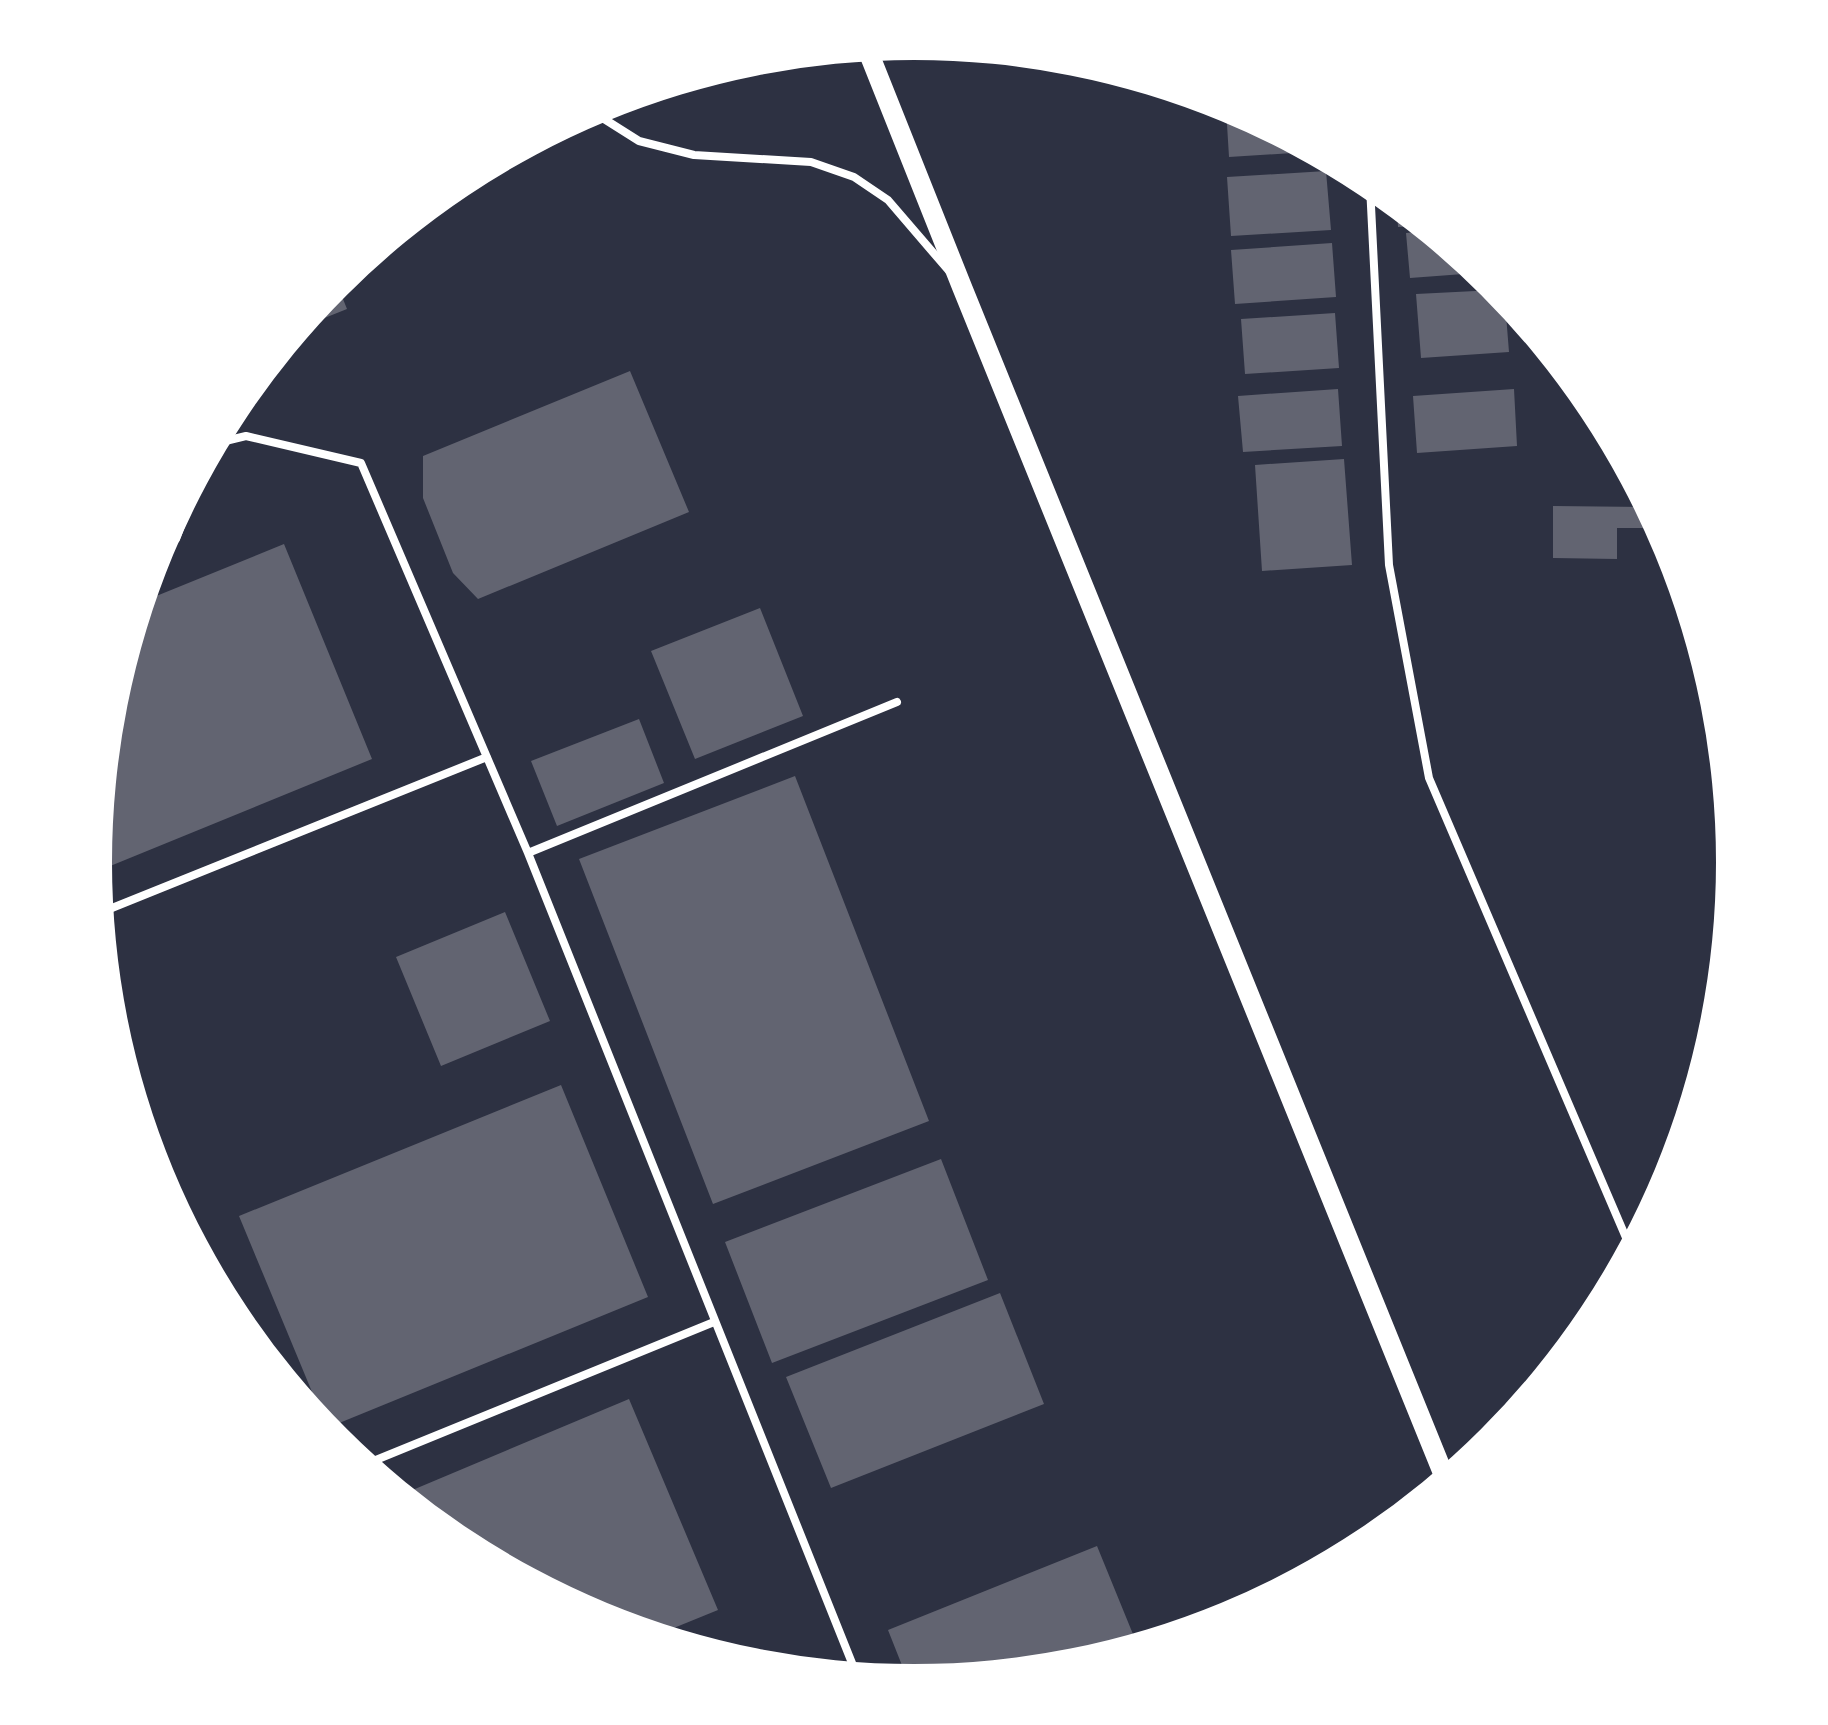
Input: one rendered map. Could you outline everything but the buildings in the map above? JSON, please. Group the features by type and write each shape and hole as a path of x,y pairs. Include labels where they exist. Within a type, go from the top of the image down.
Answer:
{"main road":[{"path":"872,62 1441,1468"}],"street":[{"path":"607,121 639,141 694,155 811,162 854,177 888,200 962,287"},
{"path":"1371,203 1389,565 1429,778 1625,1235"},
{"path":"233,439 246,436 361,463 528,853 852,1662"},
{"path":"528,853 897,702"},
{"path":"113,908 487,757"},
{"path":"378,1459 714,1322"}]}
